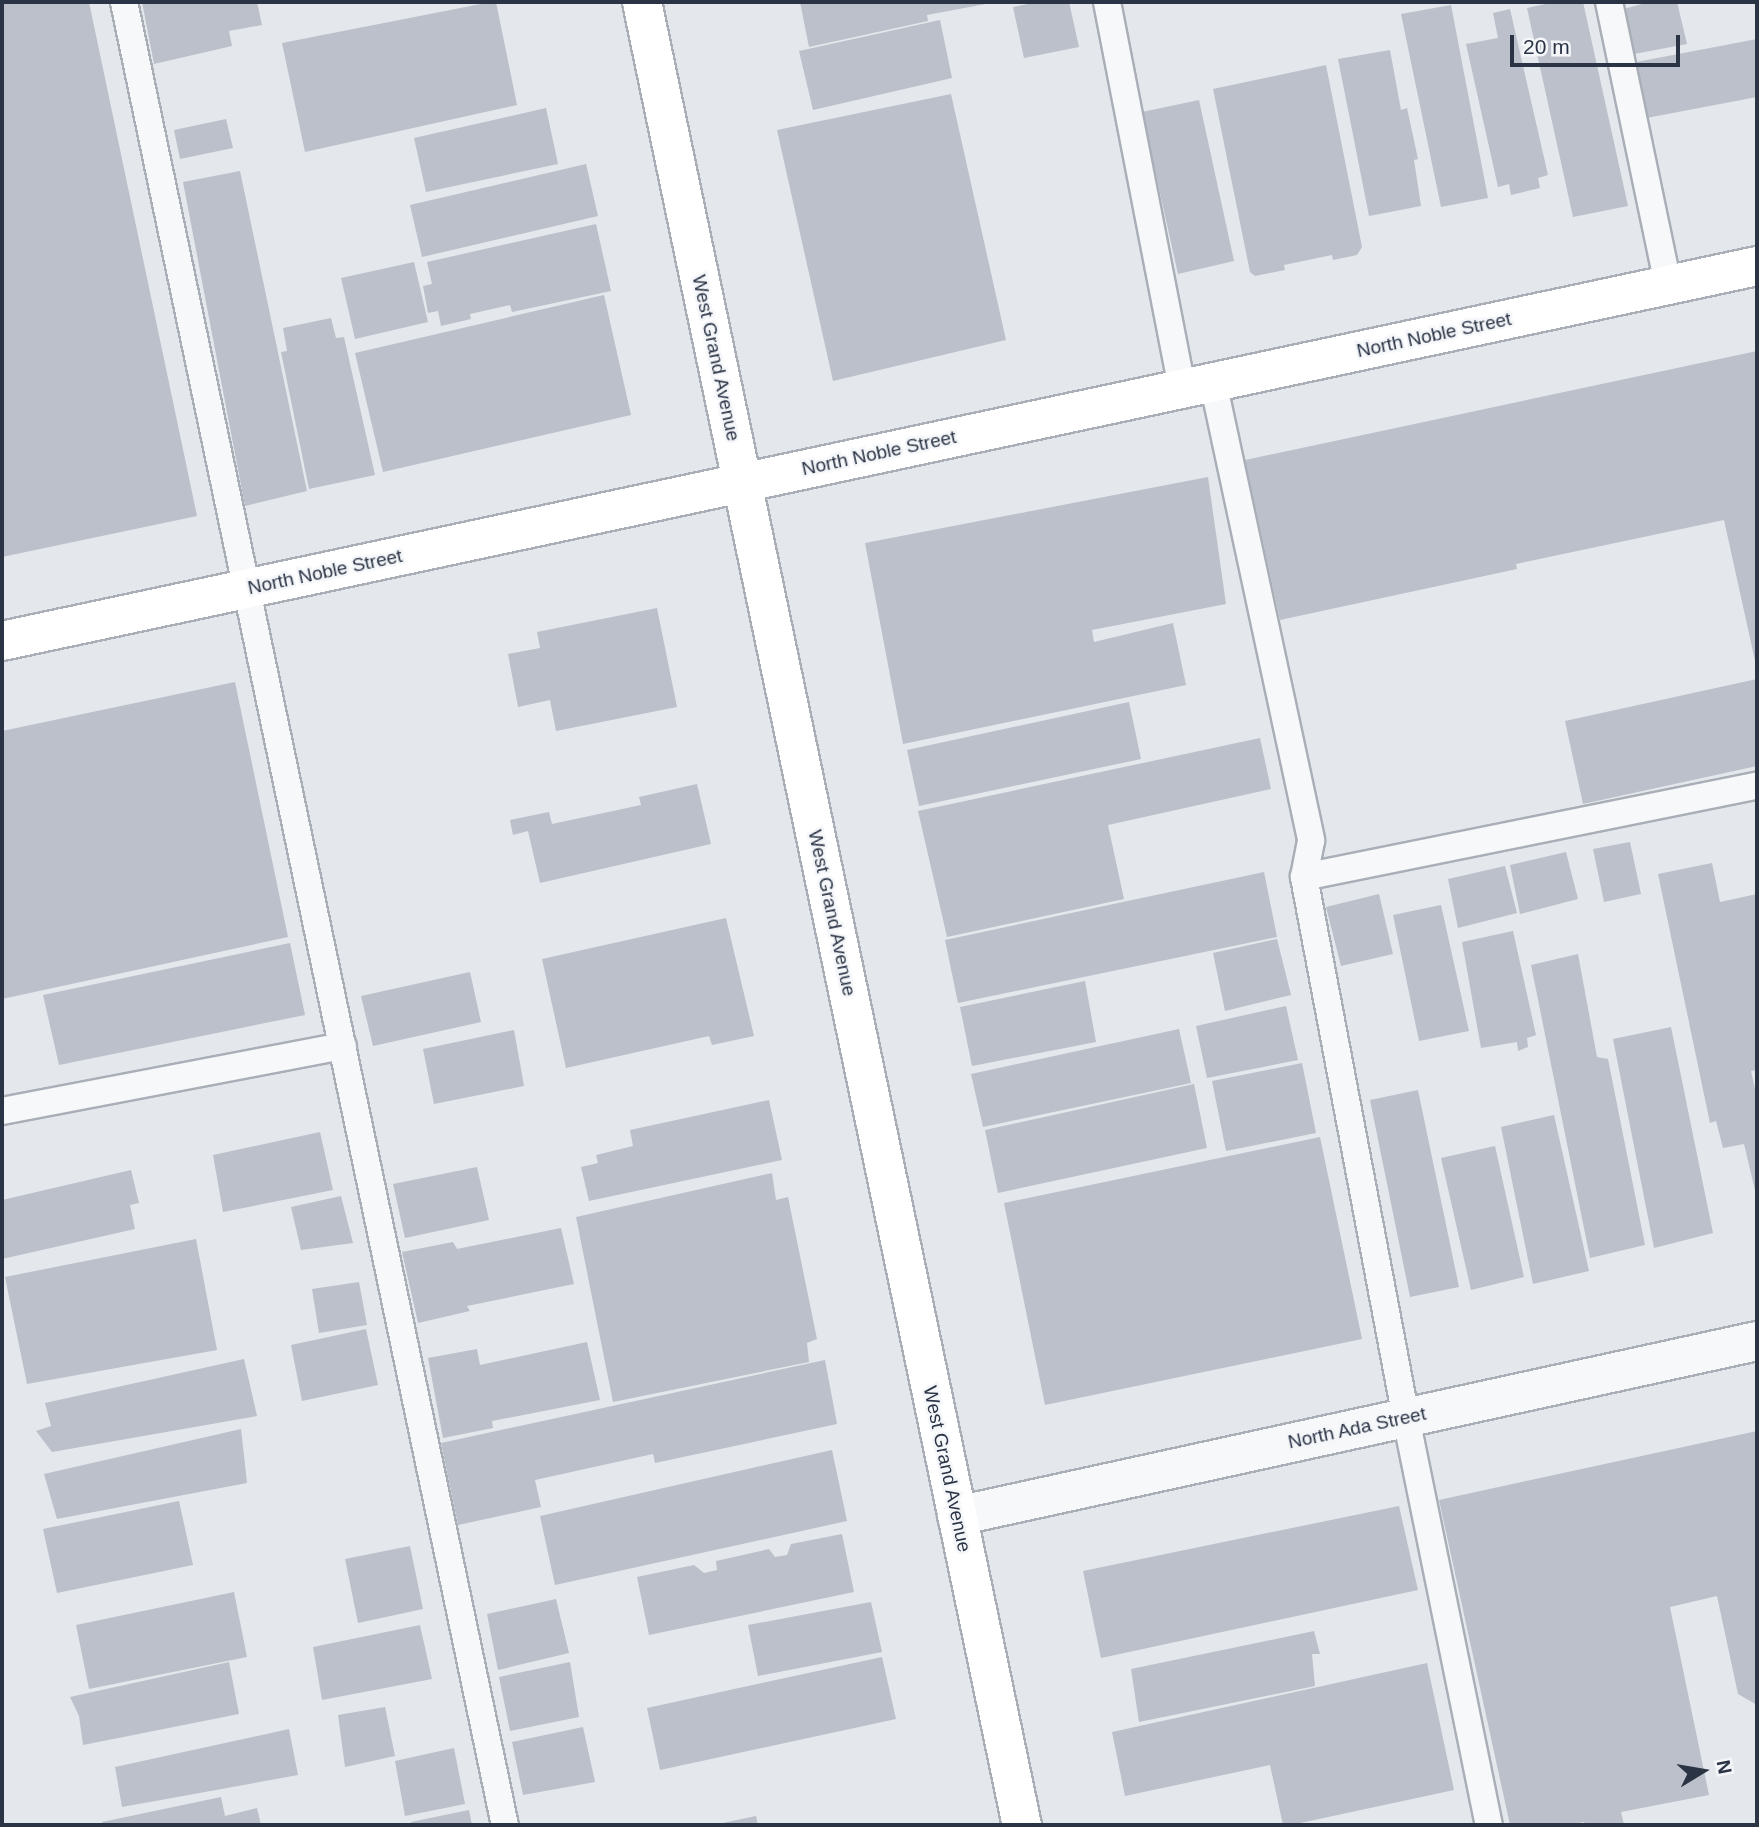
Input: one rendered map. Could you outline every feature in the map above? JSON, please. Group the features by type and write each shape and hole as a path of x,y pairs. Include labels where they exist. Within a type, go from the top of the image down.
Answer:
{"main road":[{"name":"West Grand Avenue","path":"642,2 1022,1825"},
{"name":"North Noble Street","path":"2,641 1757,266"}],"street":[{"name":"North Ada Street","path":"957,1516 1757,1341"}],"lane":[{"path":"124,2 505,1825"},
{"path":"1107,2 1311,841 1304,877 1406,1418 1489,1825"},
{"path":"1609,2 1668,285"},
{"path":"1304,877 1757,786"},
{"path":"2,1111 343,1046"}],"building":[{"path":"2,2 89,2 197,516 2,557"},
{"path":"142,2 257,2 262,25 229,31 232,46 154,64"},
{"path":"496,2 517,105 305,152 282,43"},
{"path":"800,2 991,3 927,15 928,21 809,47"},
{"path":"1037,2 1069,2 1079,47 1024,58 1013,7"},
{"path":"1555,2 1583,2 1628,206 1573,217 1527,8"},
{"path":"1649,2 1677,2 1687,44 1634,54 1624,9"},
{"path":"1451,5 1488,198 1441,207 1401,14"},
{"path":"1510,9 1548,175 1538,178 1540,188 1511,195 1509,184 1498,187 1466,44 1498,38 1493,13"},
{"path":"940,20 952,78 813,110 799,51"},
{"path":"1757,39 1757,97 1641,119 1631,63"},
{"path":"1390,50 1401,110 1407,108 1418,159 1414,160 1421,206 1369,216 1338,59"},
{"path":"1326,65 1362,247 1357,255 1333,260 1332,255 1284,265 1285,270 1255,276 1250,272 1213,89"},
{"path":"951,94 1006,340 833,381 777,130"},
{"path":"1199,100 1234,261 1178,274 1142,112"},
{"path":"546,108 558,164 426,192 414,138"},
{"path":"226,119 233,148 180,159 174,130"},
{"path":"586,164 598,216 422,257 410,205"},
{"path":"240,171 307,491 245,506 183,182"},
{"path":"596,224 611,291 512,312 510,305 470,314 471,319 441,326 438,311 428,313 423,286 432,284 427,262"},
{"path":"414,262 428,322 355,339 341,278"},
{"path":"604,295 631,415 383,472 355,353"},
{"path":"331,318 336,338 344,337 375,475 309,489 281,352 287,351 283,328"},
{"path":"1757,351 1757,670 1724,520 1516,564 1517,569 1280,620 1245,460"},
{"path":"1208,477 1226,604 1092,630 1094,642 1173,623 1186,685 903,744 865,543"},
{"path":"657,608 677,707 556,731 550,700 518,707 508,654 540,648 537,632"},
{"path":"1757,679 1757,766 1583,804 1565,721"},
{"path":"235,682 288,937 2,999 2,731"},
{"path":"1129,702 1141,759 919,806 907,750"},
{"path":"1260,738 1271,789 1108,825 1124,899 947,937 918,811"},
{"path":"697,784 711,844 540,883 528,831 513,835 510,820 549,812 552,824 641,805 639,797"},
{"path":"1630,842 1641,894 1604,902 1593,849"},
{"path":"1566,852 1578,899 1520,914 1510,865"},
{"path":"1712,863 1720,902 1757,894 1757,1070 1751,1071 1757,1098 1757,1199 1744,1144 1723,1148 1716,1121 1710,1123 1658,874"},
{"path":"1505,866 1517,913 1458,928 1448,879"},
{"path":"1264,872 1277,937 958,1003 945,940"},
{"path":"1379,894 1393,954 1341,966 1326,907"},
{"path":"1441,905 1469,1031 1419,1041 1393,915"},
{"path":"726,918 754,1036 712,1045 709,1036 566,1068 542,959"},
{"path":"1513,931 1536,1035 1527,1038 1528,1047 1518,1051 1517,1042 1481,1048 1462,942"},
{"path":"1277,939 1291,995 1225,1011 1213,953"},
{"path":"290,943 305,1015 59,1065 43,995"},
{"path":"1578,954 1597,1057 1608,1059 1645,1245 1590,1258 1531,965"},
{"path":"470,972 481,1022 373,1046 361,996"},
{"path":"1085,981 1096,1042 972,1066 960,1007"},
{"path":"1286,1006 1298,1060 1207,1078 1196,1026"},
{"path":"1671,1027 1713,1233 1654,1248 1613,1039"},
{"path":"1179,1029 1191,1083 983,1127 971,1074"},
{"path":"514,1030 524,1086 434,1104 423,1049"},
{"path":"1302,1063 1316,1133 1226,1151 1212,1081"},
{"path":"1194,1084 1207,1148 998,1193 985,1130"},
{"path":"1418,1090 1459,1287 1410,1297 1370,1100"},
{"path":"769,1100 782,1160 589,1201 581,1167 598,1163 596,1155 633,1146 630,1130"},
{"path":"1554,1115 1589,1271 1533,1284 1501,1127"},
{"path":"320,1132 333,1190 223,1212 213,1155"},
{"path":"1320,1137 1362,1339 1045,1405 1004,1203"},
{"path":"1495,1146 1524,1277 1471,1290 1441,1158"},
{"path":"477,1167 489,1220 405,1238 393,1184"},
{"path":"131,1170 139,1203 130,1205 135,1229 2,1259 2,1200"},
{"path":"772,1173 776,1200 788,1197 817,1339 807,1343 809,1362 613,1402 576,1217"},
{"path":"341,1196 353,1243 301,1250 291,1207"},
{"path":"561,1228 574,1284 467,1306 470,1311 418,1323 402,1252 453,1242 457,1249"},
{"path":"196,1239 217,1350 27,1384 5,1277"},
{"path":"359,1282 367,1325 319,1333 312,1289"},
{"path":"366,1329 378,1385 302,1401 291,1345"},
{"path":"587,1342 600,1400 492,1421 493,1428 443,1438 428,1358 477,1349 480,1365"},
{"path":"244,1359 257,1416 52,1452 36,1431 51,1426 45,1403"},
{"path":"825,1360 837,1424 655,1463 653,1454 535,1480 541,1507 458,1525 441,1443"},
{"path":"241,1429 247,1483 57,1519 44,1474"},
{"path":"1757,1431 1757,1705 1738,1694 1717,1596 1670,1607 1709,1795 1621,1812 1624,1825 1585,1825 1584,1822 1569,1825 1510,1825 1439,1500"},
{"path":"832,1450 847,1521 555,1585 540,1516"},
{"path":"179,1501 193,1565 57,1593 43,1529"},
{"path":"1399,1506 1418,1590 1101,1658 1083,1571"},
{"path":"842,1534 854,1592 649,1635 637,1577 694,1565 704,1573 717,1570 716,1561 769,1549 775,1557 787,1555 791,1544"},
{"path":"410,1546 423,1609 358,1623 345,1559"},
{"path":"234,1592 247,1657 89,1689 76,1625"},
{"path":"556,1599 569,1653 498,1670 487,1614"},
{"path":"871,1602 882,1652 758,1676 748,1625"},
{"path":"420,1625 432,1679 322,1700 313,1647"},
{"path":"1314,1631 1320,1654 1312,1654 1315,1686 1139,1722 1131,1669"},
{"path":"882,1657 896,1719 660,1770 647,1708"},
{"path":"229,1662 239,1714 83,1745 79,1716 70,1697"},
{"path":"570,1662 579,1717 510,1731 499,1677"},
{"path":"1427,1663 1454,1790 1291,1825 1283,1825 1270,1765 1125,1796 1112,1732"},
{"path":"385,1707 395,1756 345,1767 338,1715"},
{"path":"583,1727 595,1782 523,1795 512,1742"},
{"path":"289,1729 298,1775 122,1807 115,1767"},
{"path":"454,1748 465,1804 405,1816 395,1761"},
{"path":"221,1797 225,1816 257,1808 261,1825 103,1825 102,1822"},
{"path":"469,1810 472,1825 412,1825 411,1822"},
{"path":"756,1816 758,1825 718,1825 718,1824"}]}
